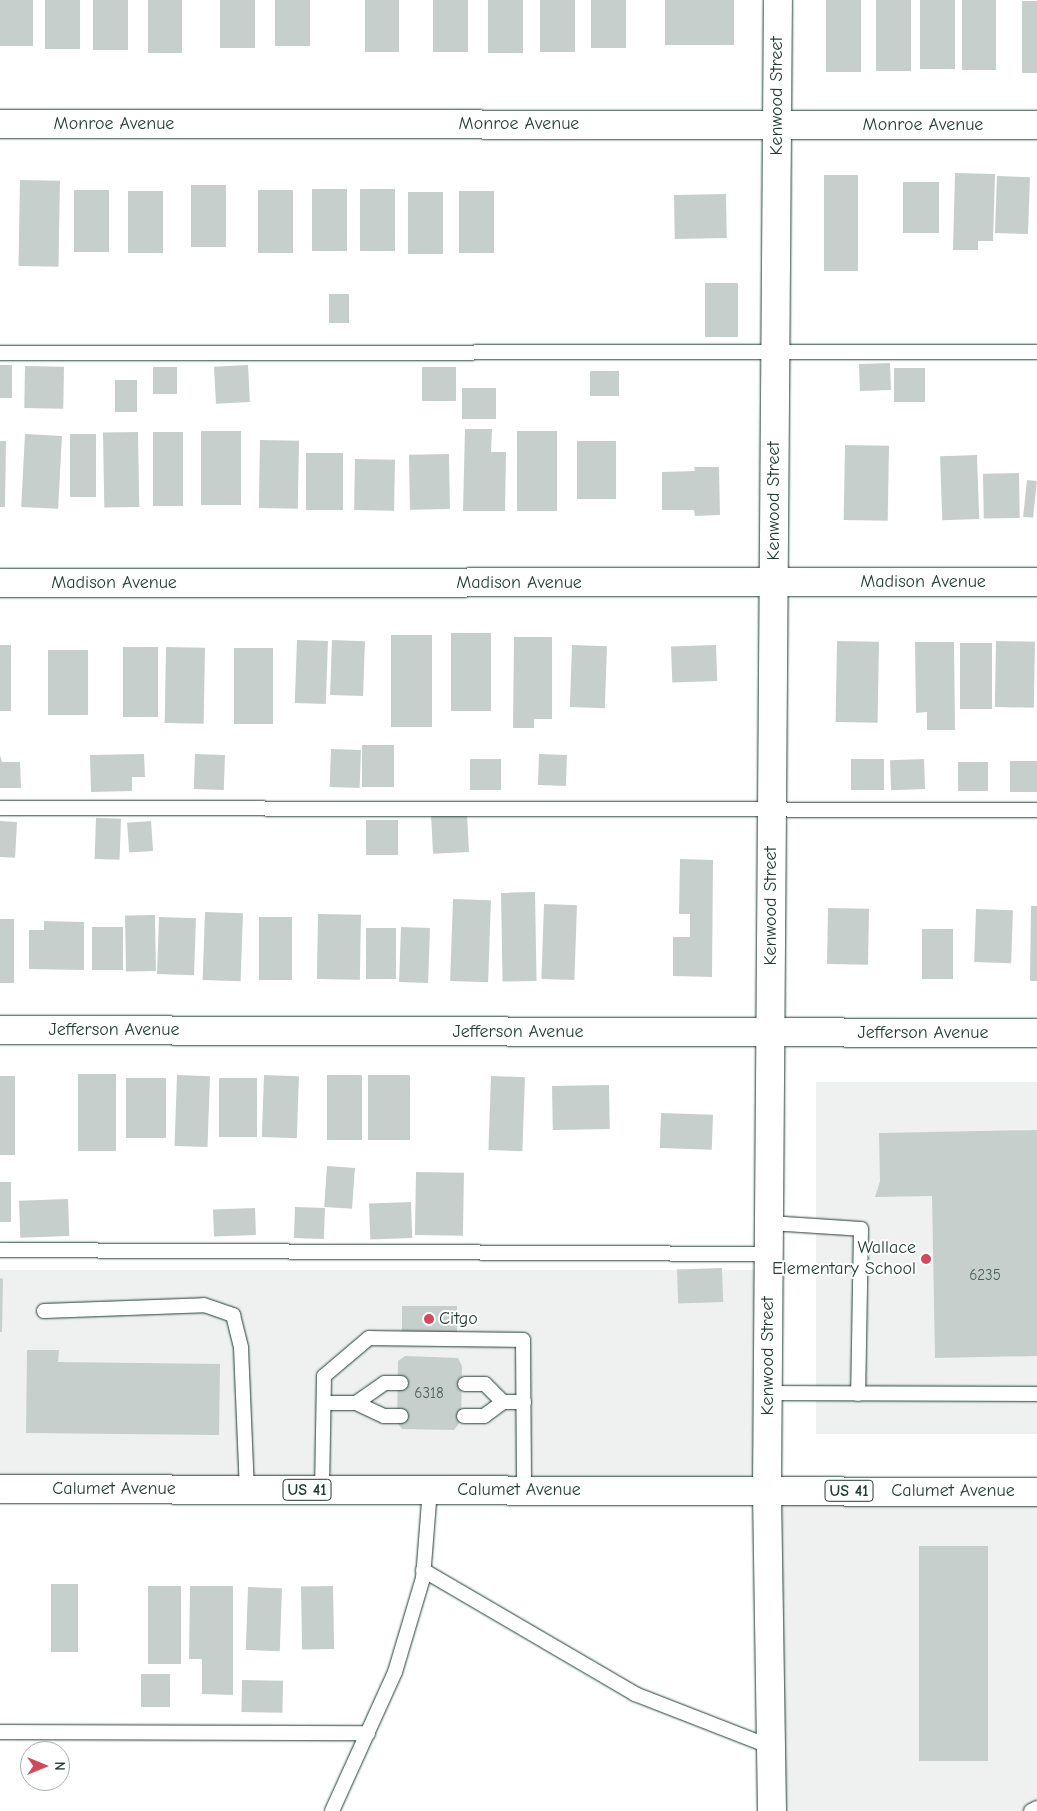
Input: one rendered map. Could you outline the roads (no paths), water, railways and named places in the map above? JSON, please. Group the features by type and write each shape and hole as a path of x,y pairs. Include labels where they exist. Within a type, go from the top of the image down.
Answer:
{"street":[{"name":"Kenwood Street","path":"772,1811 767,1491 778,0"},
{"name":"Monroe Avenue","path":"0,124 1037,125"},
{"name":"Madison Avenue","path":"0,582 1037,582"},
{"name":"Jefferson Avenue","path":"0,1030 1037,1033"},
{"name":"Calumet Avenue","path":"0,1489 1037,1492"}],"lane":[{"path":"0,353 775,350 1037,352"},
{"path":"0,808 1037,810"},
{"path":"769,1223 862,1229 858,1394"},
{"path":"0,1250 769,1254"},
{"path":"44,1311 204,1305 233,1315 242,1348 247,1490"},
{"path":"322,1490 324,1376 369,1338 523,1340 524,1490"},
{"path":"356,1403 385,1383 401,1383"},
{"path":"465,1384 485,1384 503,1402"},
{"path":"768,1393 1037,1394"},
{"path":"464,1416 484,1416 503,1402 524,1402"},
{"path":"324,1404 356,1403 384,1416 401,1416"},
{"path":"332,1811 395,1672 423,1570 430,1490"},
{"path":"423,1570 636,1694 771,1747"},
{"path":"0,1732 368,1733"},
{"path":"1031,1811 1037,1808"}],"place":[{"name":"Wallace Elementary School","path":"926,1259"},
{"name":"Citgo","path":"429,1319"}]}
